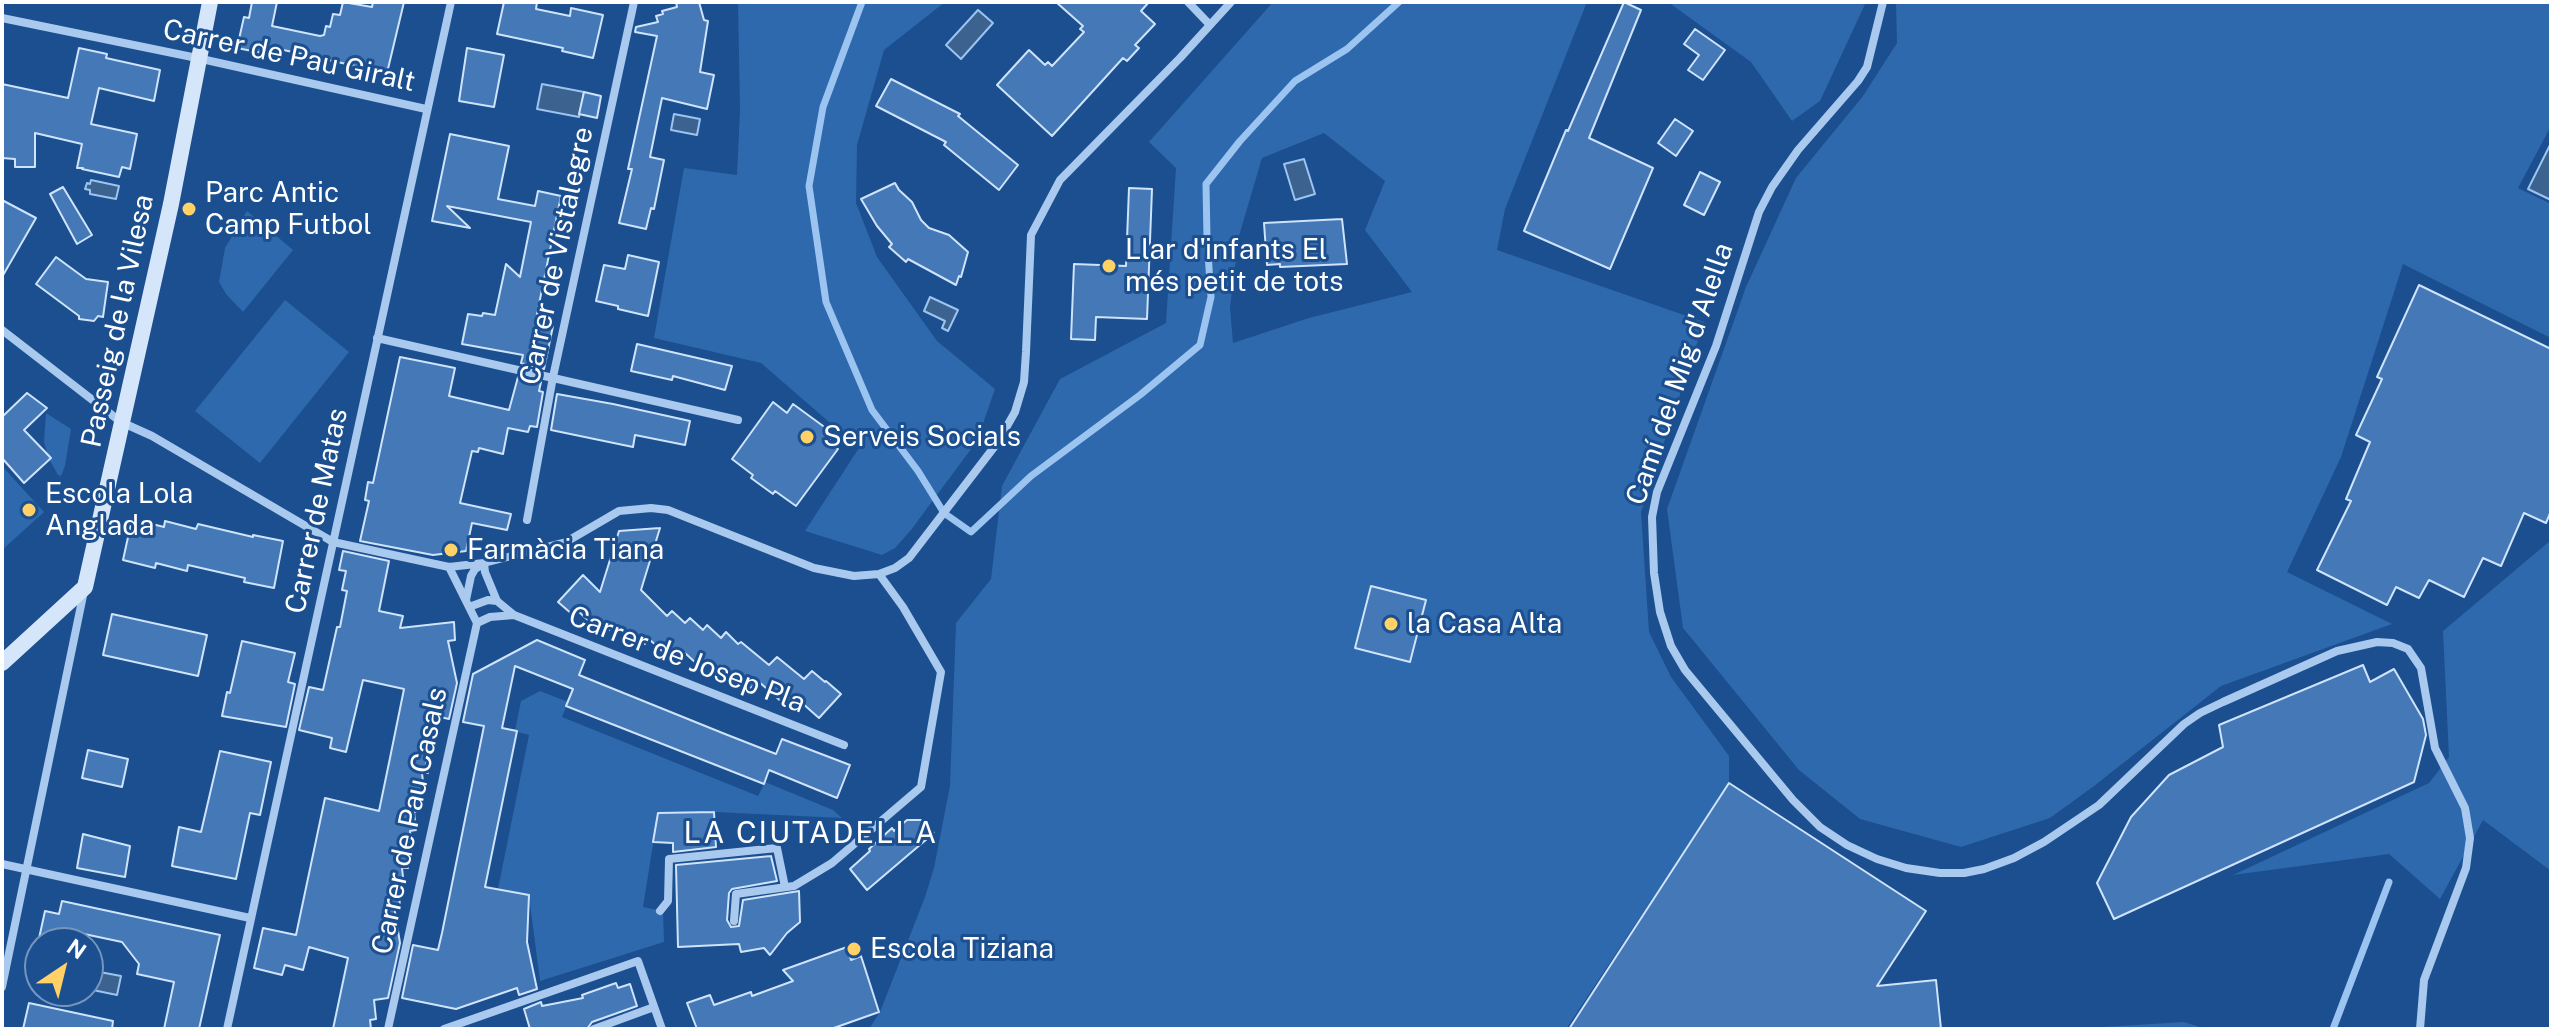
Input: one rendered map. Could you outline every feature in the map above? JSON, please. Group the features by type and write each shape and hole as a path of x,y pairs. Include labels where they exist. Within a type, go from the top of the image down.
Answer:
{"street":[{"name":"Passeig de la Vilesa","path":"85,587 171,204 210,2"},
{"name":"Carrer de Matas","path":"227,1029 451,2"},
{"name":"Carrer de Vistalegre","path":"527,520 553,377 634,2"},
{"path":"1188,2 1210,25"},
{"path":"2,330 121,422 152,436 333,542 449,567 484,563 566,542 619,511 651,508 668,510 814,568 854,576 879,574 909,558 998,442 1015,412 1024,382 1031,235 1060,180 1231,2"},
{"name":"Camí del Mig d'Alella","path":"1883,2 1867,67 1798,150 1759,212 1716,346 1657,492 1652,517 1654,573 1660,612 1671,646 1685,670 1793,800 1820,827 1847,845 1877,859 1906,868 1940,873 1984,869 2014,858 2057,834 2099,805 2184,724 2200,713 2337,651 2377,642 2393,643 2408,649 2421,668 2435,748 2465,808 2470,838 2466,868 2424,980 2420,1029"},
{"name":"Carrer de Pau Giralt","path":"2,18 426,109"},
{"path":"377,338 738,420"},
{"path":"467,604 497,601 484,563"},
{"path":"467,604 471,576 484,563"},
{"path":"449,567 477,623 490,617 514,615"},
{"path":"734,921 736,894 794,886 832,863 921,787 941,672 903,607 879,574"},
{"path":"2,663 85,587"},
{"path":"2,987 85,587"},
{"name":"Carrer de Josep Pla","path":"497,601 514,615 844,745"},
{"name":"Carrer de Pau Casals","path":"388,1029 477,623"},
{"path":"660,911 668,901 669,859 777,848 785,887"},
{"path":"2,864 250,918"},
{"path":"444,1029 638,961 662,1029"},
{"path":"594,1029 654,1007"}],"shaded area":[{"path":"738,2 945,2 884,50 857,145 856,203 877,257 937,341 995,389 977,441 911,530 895,548 882,555 805,531 859,448 761,363 654,338 684,168 737,175 740,110"},
{"path":"1273,2 1587,2 1505,209 1497,250 1704,322 1641,512 1649,632 1671,677 1729,756 1729,783 1566,1029 869,1029 880,1012 934,868 950,786 956,623 991,579 1002,486 1060,379 1166,323 1176,168 1149,142","holes":["1324,133 1385,181 1365,230 1412,292 1309,318 1233,343 1230,307 1239,236 1262,158"]},
{"path":"1668,2 1866,2 1820,101 1792,121 1751,62"},
{"path":"1896,2 2551,2 2551,126 2518,188 2551,204 2551,338 2403,264 2341,457 2287,572 2392,624 2221,686 2050,818 1961,847 1860,819 1799,770 1683,628 1667,509 1746,287 1796,178 1863,96 1897,43"},
{"path":"978,10 993,23 961,59 946,45"},
{"path":"542,84 584,92 579,117 537,109"},
{"path":"674,114 700,119 697,135 671,130"},
{"path":"2551,143 2551,200 2528,189"},
{"path":"1304,159 1315,194 1295,200 1284,164"},
{"path":"91,180 119,186 116,199 90,194 90,190 85,189"},
{"path":"247,211 293,250 243,312 219,282 225,248"},
{"path":"930,297 958,310 948,331 942,328 945,321 924,311"},
{"path":"285,300 349,352 260,463 195,411"},
{"path":"46,413 71,429 61,476 49,459 44,442"},
{"path":"2,466 44,512 2,550"},
{"path":"2551,540 2551,871 2483,820 2440,899 2389,854 2233,875 2429,783 2449,757 2443,631"},
{"path":"540,691 568,702 562,717 758,796 765,782 833,810 842,818 714,812 658,813 643,907 663,911 664,942 540,981 529,896 498,889 529,735 515,731 521,701"},
{"path":"104,973 121,976 117,995 104,992"},
{"path":"2184,1022 2206,1029 2071,1029"}],"building":[{"path":"252,2 277,2 272,26 320,36 324,35 326,26 330,27 333,14 340,15 343,2 372,7 373,2 404,2 387,73 279,49 277,56 237,48 244,17 249,18"},
{"path":"504,2 537,2 536,9 570,16 571,8 603,15 593,58 562,51 563,48 497,34"},
{"path":"676,2 699,2 704,20 708,21 700,72 714,75 707,109 662,98 650,157 664,160 654,209 651,208 646,229 619,223 657,36 635,32 636,27 658,22 656,16 677,7"},
{"path":"1056,2 1149,2 1141,11 1155,24 1135,45 1139,48 1127,61 1123,58 1052,136 997,85 1029,50 1045,65 1048,62 1052,66 1084,32 1080,29 1083,26"},
{"path":"1624,2 1641,10 1589,138 1653,168 1610,269 1524,231"},
{"path":"1695,29 1725,50 1703,80 1688,70 1699,55 1684,44"},
{"path":"79,48 107,54 106,58 160,70 154,101 99,88 91,124 137,134 130,169 122,167 119,177 77,168 82,144 35,133 35,167 15,167 15,159 2,158 2,84 68,98"},
{"path":"467,48 504,55 494,107 459,101"},
{"path":"891,79 960,114 958,116 1018,165 999,190 944,145 946,142 876,106"},
{"path":"584,92 601,96 597,118 579,114"},
{"path":"1675,119 1693,131 1676,156 1658,143"},
{"path":"450,134 509,146 498,199 535,206 538,191 561,196 537,314 548,316 546,324 553,326 544,369 521,363 523,355 462,344 468,314 495,315 506,264 520,277 531,222 447,206 470,228 432,221"},
{"path":"1700,172 1720,182 1704,215 1684,205"},
{"path":"895,183 929,228 949,235 968,252 956,285 908,259 906,262 889,247 892,244 861,199"},
{"path":"63,187 92,235 77,244 50,194"},
{"path":"1129,188 1152,189 1147,319 1096,317 1095,340 1071,339 1074,264 1126,266"},
{"path":"2,200 36,218 2,277"},
{"path":"1342,219 1347,264 1267,265 1264,223"},
{"path":"628,255 659,262 648,316 596,301 604,265 625,269"},
{"path":"56,257 86,279 108,282 103,317 98,316 94,321 79,319 36,284"},
{"path":"2419,285 2551,349 2551,511 2546,523 2524,513 2501,566 2483,558 2464,597 2429,580 2419,598 2396,587 2387,605 2317,570 2351,501 2346,499 2370,442 2356,435 2382,379 2377,377"},
{"path":"637,344 732,366 725,390 673,376 672,380 631,371"},
{"path":"400,357 455,368 449,396 509,410 518,377 541,382 539,391 543,392 537,427 530,426 528,432 508,428 503,454 479,448 478,452 472,451 460,503 511,514 507,530 472,523 466,551 433,555 360,541 369,501 365,500 368,482 373,483"},
{"path":"27,393 47,408 24,430 51,458 24,483 2,458 2,417"},
{"path":"557,394 690,421 685,445 635,435 633,447 551,430"},
{"path":"773,402 787,413 793,404 834,434 828,441 838,449 796,506 751,478 753,475 732,459"},
{"path":"132,519 164,527 165,521 196,529 198,524 283,541 274,588 188,565 187,571 156,563 155,568 123,560"},
{"path":"660,528 641,590 667,616 672,611 685,623 690,618 703,630 707,625 721,638 726,632 769,665 777,657 804,679 812,671 826,681 841,694 819,718 793,695 784,704 758,681 749,690 722,665 716,672 703,660 698,665 685,653 680,657 667,645 662,651 649,639 645,644 632,631 627,636 614,624 609,630 596,617 591,623 578,611 573,615 558,602 583,575 600,592 619,531"},
{"path":"343,551 389,561 379,611 403,616 400,628 454,622 455,640 448,641 457,683 449,719 431,715 436,735 428,736 432,752 425,753 428,773 422,773 424,791 417,792 419,811 414,812 416,830 410,831 412,850 406,850 408,868 402,868 404,886 398,887 400,905 394,906 400,943 388,998 374,1000 376,1019 370,1020 371,1029 333,1029 348,958 309,947 303,970 285,965 282,975 254,968 263,928 296,935 325,798 379,811 404,689 363,680 346,752 330,748 332,738 299,730 309,687 323,690 337,627 340,627 347,591 342,590 346,571 339,570"},
{"name":"la Casa Alta","path":"1371,586 1426,600 1410,662 1355,648"},
{"path":"112,614 207,635 198,676 103,655"},
{"path":"537,640 585,660 579,675 725,734 776,754 782,739 850,765 837,798 769,770 764,784 566,706 573,689 515,666 502,728 517,731 485,887 529,895 527,942 537,989 519,995 517,988 456,1009 402,998 413,945 438,950 442,933 484,726 463,722 473,674"},
{"path":"242,641 295,653 288,682 295,684 286,727 222,716"},
{"path":"2363,665 2370,682 2394,669 2423,719 2426,735 2414,782 2114,919 2097,883 2131,817 2169,775 2223,747 2219,725"},
{"path":"88,750 128,759 122,787 82,778"},
{"path":"220,751 271,762 260,815 250,813 236,879 172,866 179,827 201,832"},
{"path":"1729,783 1926,911 1877,986 1936,980 1941,1029 1569,1029"},
{"path":"714,812 716,847 673,852 673,843 653,842 658,813"},
{"path":"907,820 922,820 934,833 867,890 850,869 892,828 894,831"},
{"path":"83,834 130,846 125,877 77,868"},
{"path":"771,856 777,881 732,889 727,920 731,927 739,926 743,900 799,891 800,922 770,955 764,948 741,952 739,944 678,947 676,865"},
{"path":"62,901 220,935 199,1029 164,1029 174,982 137,974 139,964 122,942 104,938 104,927 42,927 45,911 59,914"},
{"path":"847,947 851,960 861,956 879,1012 831,1029 697,1029 687,1003 710,995 714,1005 751,992 752,996 793,981 783,970"},
{"path":"616,983 618,988 630,984 637,1006 592,1022 587,1029 530,1029 524,1009 541,1002 542,1006 583,998 582,995"},
{"path":"28,1007 48,1007 113,1021 112,1029 23,1029"}],"waterway":[{"path":"862,2 823,107 809,186 826,302 872,410 918,471 944,513 971,532 1031,476 1140,395 1200,345 1211,297 1206,184 1295,81 1347,49 1399,2"},
{"path":"2333,1029 2389,882"}],"place":[{"name":"Parc Antic Camp Futbol","path":"189,209"},
{"name":"Llar d'infants El més petit de tots","path":"1109,266"},
{"name":"Serveis Socials","path":"807,437"},
{"name":"Escola Lola Anglada","path":"29,510"},
{"name":"Farmàcia Tiana","path":"451,550"},
{"name":"la Casa Alta","path":"1391,624"},
{"name":"Escola Tiziana","path":"854,949"}],"district":[{"name":"LA CIUTADELLA","path":"811,834"}]}
